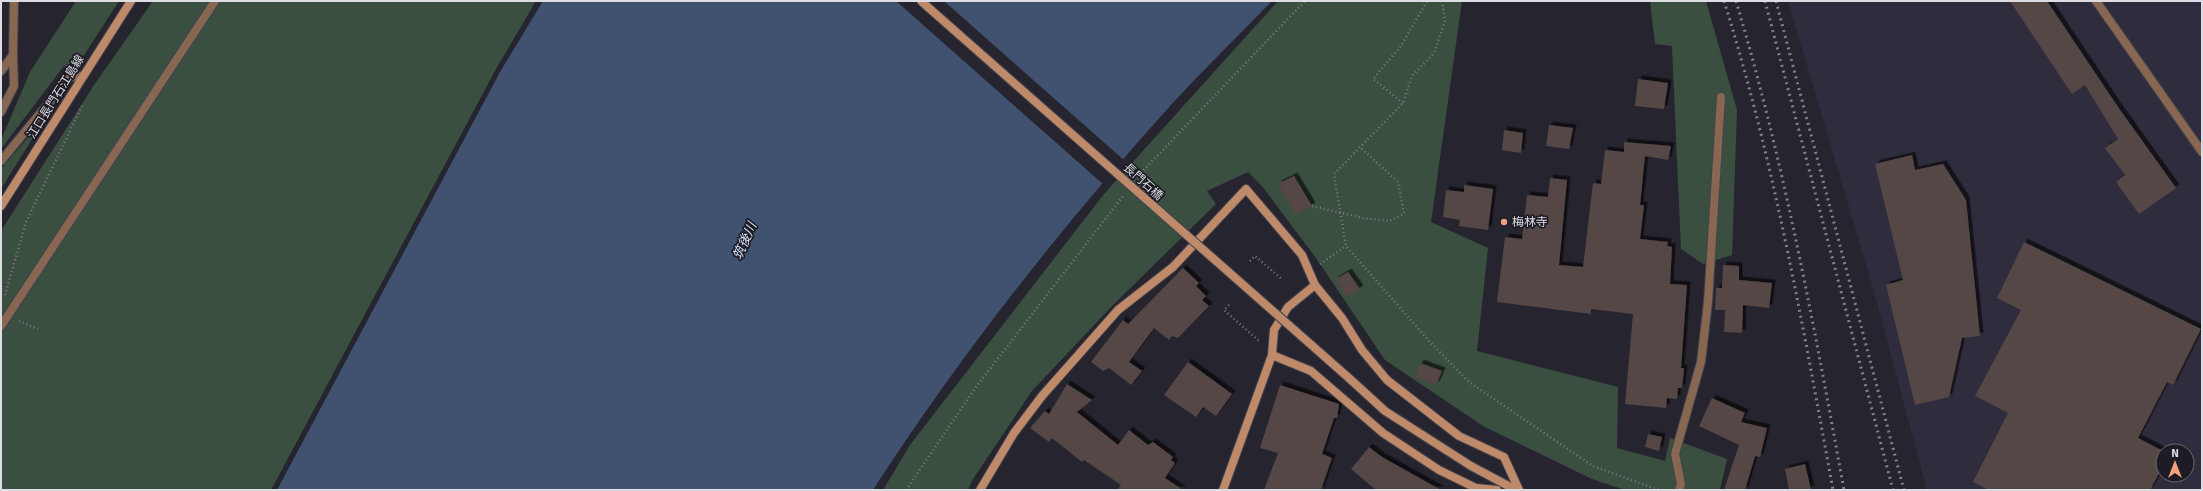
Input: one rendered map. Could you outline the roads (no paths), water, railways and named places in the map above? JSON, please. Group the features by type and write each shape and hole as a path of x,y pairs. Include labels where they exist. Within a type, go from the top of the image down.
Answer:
{"street":[{"path":"1,112 14,86 14,1"},
{"name":"江口長門石江島線","path":"1,206 131,1"},
{"path":"1,326 215,1"},
{"name":"長門石橋","path":"922,1 1386,411 1471,466 1518,490"},
{"path":"2096,1 2202,152"},
{"path":"1,71 14,55"},
{"path":"1,161 70,76 83,76"},
{"path":"1679,490 1681,484 1675,454 1701,362 1707,309 1721,97"},
{"path":"980,490 1014,433 1042,396 1113,316 1173,267 1246,189 1302,255 1315,285 1342,318 1362,350 1387,380 1459,436 1504,457 1518,490"},
{"path":"1224,490 1272,356 1274,330 1288,307 1315,285"},
{"path":"1272,356 1311,371 1383,433 1439,470 1476,488 1497,490"}],"water":[{"name":"筑後川","path":"543,1 1272,1 1170,106 1052,244 977,340 873,490 277,490 500,72"}],"railway":[{"path":"1724,1 1742,61 1773,183 1799,305 1833,490"},
{"path":"1736,1 1769,122 1797,244 1844,490"},
{"path":"1765,1 1893,490"},
{"path":"1776,1 1904,490"}],"place":[{"name":"梅林寺","path":"1504,222"}]}
